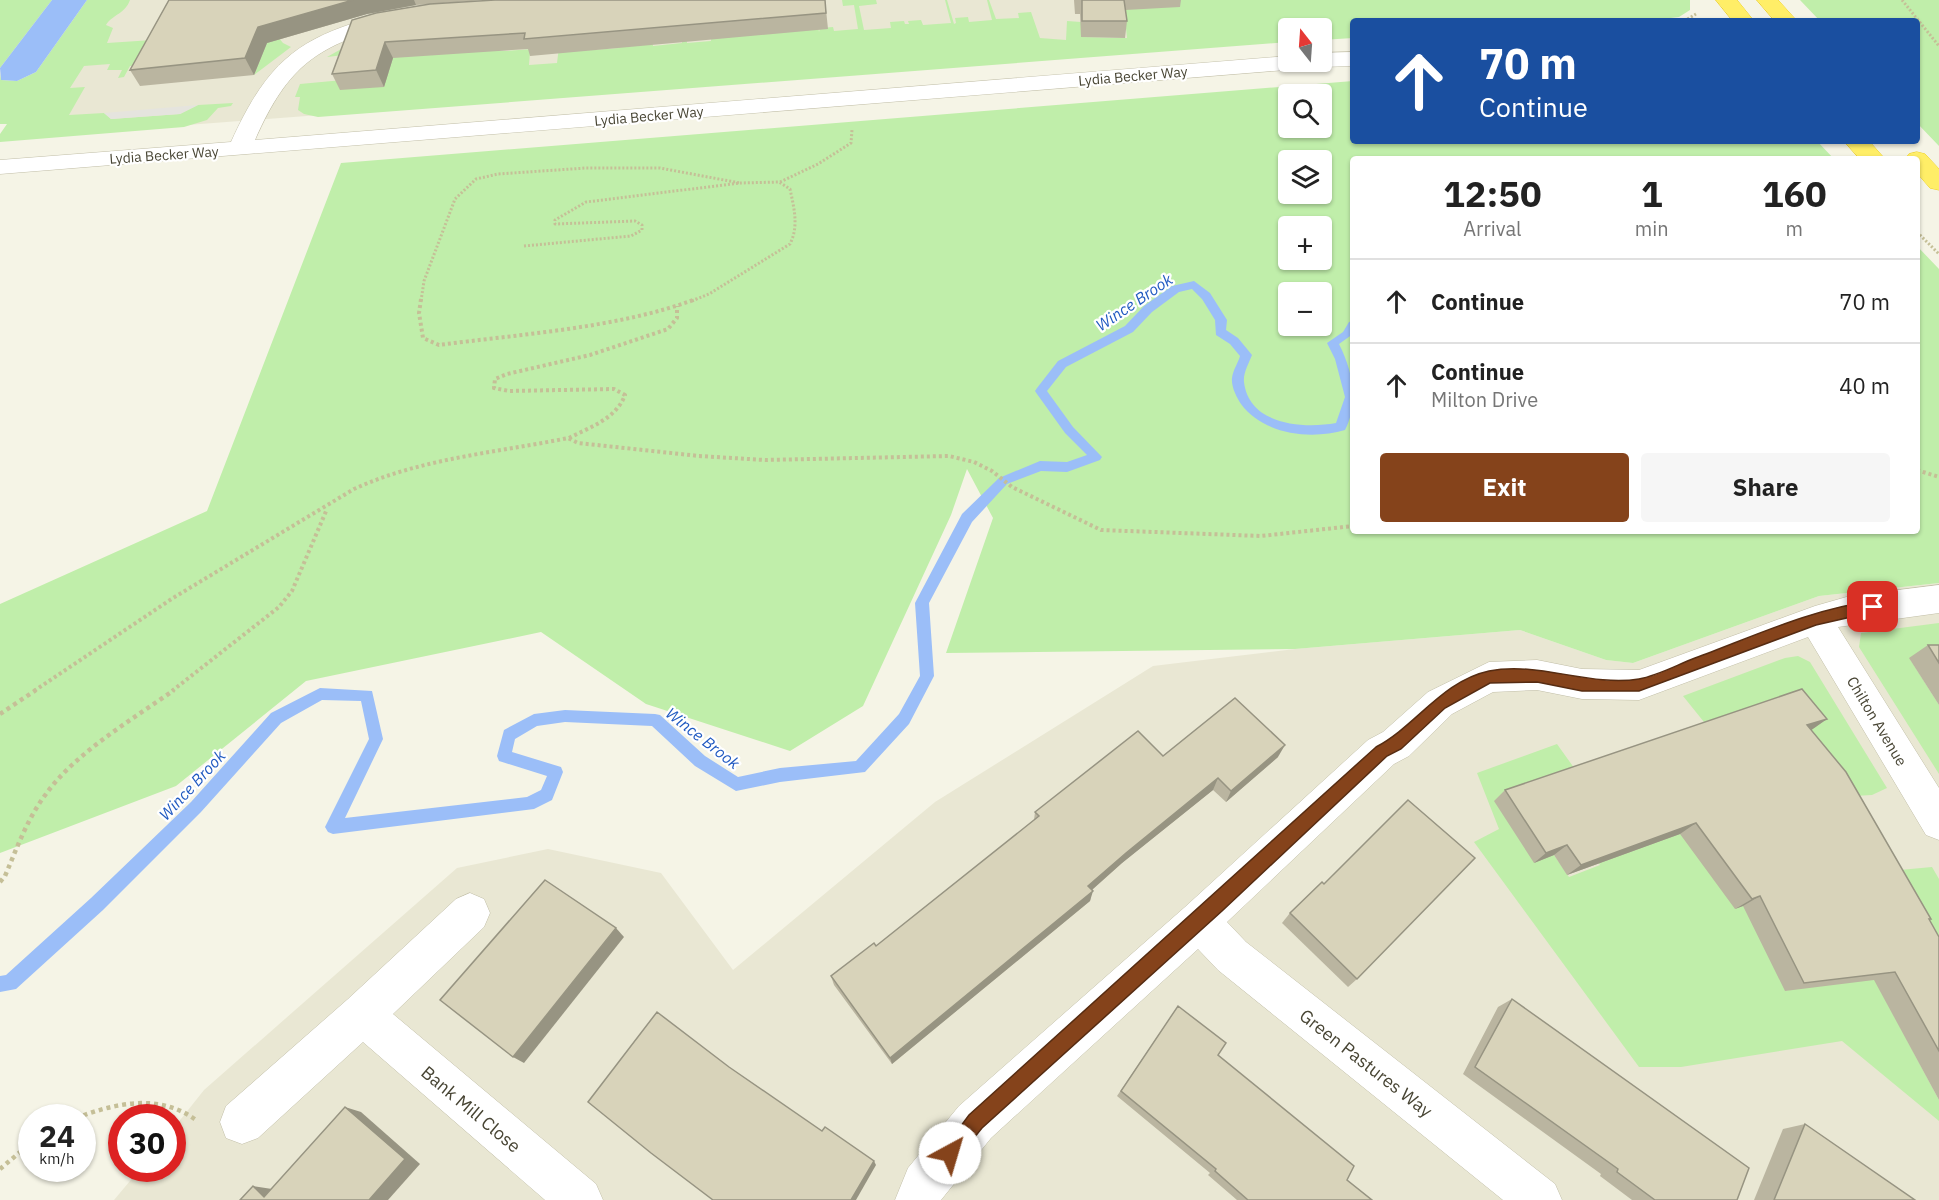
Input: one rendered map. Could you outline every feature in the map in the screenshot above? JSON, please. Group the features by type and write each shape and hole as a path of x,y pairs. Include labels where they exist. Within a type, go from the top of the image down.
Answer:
{"highway":[{"path":"1726,0 1741,18"},
{"path":"1767,0 1784,18"},
{"path":"1859,144 1870,156"},
{"path":"1903,144 1914,156"},
{"path":"1920,165 1933,192"}],"street":[{"path":"239,149 256,107 275,78 297,57 322,42 348,31 408,15"},
{"path":"1332,60 1350,59"},
{"name":"Lydia Becker Way","path":"0,167 1278,64"},
{"path":"918,1200 924,1184 975,1122 1199,921 1381,752 1396,744 1440,703 1489,677 1537,675 1582,684 1639,685 1815,620 1850,610 1939,599"},
{"name":"Chilton Avenue","path":"1815,620 1939,822"},
{"path":"222,1124 363,1014 470,913"},
{"name":"Green Pastures Way","path":"1199,921 1232,956 1539,1200"},
{"name":"Bank Mill Close","path":"363,1014 407,1055 580,1200"}],"path":[{"path":"1902,0 1916,18"},
{"path":"1920,22 1939,46"},
{"path":"524,246 631,236 642,230 642,225 635,221 555,224 555,220 586,202 740,183 779,182 818,164 851,143 852,125"},
{"path":"740,183 660,168 586,168 498,174 476,179 455,199 424,281 419,313 423,338 439,345 603,322 677,306 710,294 790,244 796,235 790,189 779,182"},
{"path":"1920,235 1939,254"},
{"path":"0,714 172,598 327,507 343,495 393,471 437,459 568,438 614,413 624,403 625,395 614,390 509,391 494,387 495,379 507,374 590,355 668,329 677,318 677,306"},
{"path":"568,438 578,443 699,456 765,460 950,456 974,462 992,471 1011,488 1101,530 1261,536 1350,526"},
{"path":"1920,471 1939,477"},
{"path":"0,882 5,876 25,827 46,794 78,760 194,675 279,607 292,591 327,507"},
{"path":"96,1113 145,1102 169,1106 222,1124"},
{"path":"0,1168 18,1153"}],"shaded area":[{"path":"114,0 1160,0 1174,50 17,138"},
{"path":"198,105 180,114 111,119 104,113"},
{"path":"1939,583 1939,1200 114,1200 129,1182 186,1182 186,1113 204,1090 457,868 548,849 661,873 733,970 935,802 1153,666 1295,649 1520,630 1606,660 1633,663 1819,596"}],"green space":[{"path":"0,0 52,0 0,68"},
{"path":"87,0 130,0 128,5 106,25 113,28 107,43 274,32 283,43 291,47 254,75 263,52 130,66 124,77 118,78 122,70 107,70 110,64 84,66 70,88 85,87 69,115 104,113 111,119 180,114 198,105 233,103 231,106 218,108 207,120 184,127 0,142 0,134 7,124 0,124 0,73 1,80 17,81 36,72"},
{"path":"794,0 814,0 819,32 820,28 833,27 834,31 858,29 854,5 843,6 842,0 876,0 877,4 859,6 864,30 891,28 890,22 904,21 905,24 909,24 908,21 921,20 923,25 951,23 945,0 947,0 954,24 956,23 955,18 968,17 969,22 992,20 987,0 989,0 996,19 1019,18 1018,13 1031,12 1040,38 1066,40 1067,21 1081,22 1081,37 1127,38 1124,8 1110,0 1690,0 1690,10 1679,17 1671,18 1350,18 1350,38 1332,39 1332,18 1278,18 1278,43 318,117 298,110 300,97 295,97 300,84 343,80 353,54 327,57 343,48 506,51 533,49 530,52 529,65 557,63 559,47 591,50 619,48 620,42 652,40 653,46 682,43 682,19 686,18 687,43 711,41 711,37"},
{"path":"1800,0 1939,0 1939,146 1920,126 1920,18 1817,18"},
{"path":"1350,81 1350,144 1820,144 1831,156 1350,156 1350,534 1920,534 1920,249 1939,269 1939,583 1819,596 1633,663 1606,660 1520,630 1295,649 946,653 993,518 967,469 951,515 863,706 790,751 646,704 541,632 306,681 176,786 0,853 0,604 207,511 341,163 1278,87 1278,138 1332,138 1332,84 1316,84"},
{"path":"1939,623 1939,657 1910,659 1939,705 1939,774 1859,647 1861,633"},
{"path":"1798,656 1810,662 1887,788 1872,795 1836,797 1878,872 1932,867 1939,879 1939,984 1862,956 1939,1100 1939,1121 1842,1041 1681,1067 1639,1067 1474,842 1499,829 1477,773 1557,744 1577,772 1554,855 1569,877 1600,865 1580,835 1708,727 1683,696 1785,658"}],"water":[{"path":"52,0 87,0 36,72 17,81 1,80 0,68"}],"building":[{"path":"169,0 353,0 258,27 245,58 130,70"},
{"path":"495,0 825,0 826,13 524,39 525,33 385,42 376,70 332,74 352,20 376,13 430,4"},
{"path":"1082,0 1124,0 1127,21 1082,21"},
{"path":"1928,645 1939,645 1939,663"},
{"path":"1802,689 1827,719 1807,725 1846,772 1931,919 1929,919 1939,937 1939,1051 1895,972 1804,983 1760,896 1752,899 1696,823 1581,865 1567,845 1546,853 1505,790"},
{"path":"1235,698 1285,745 1231,791 1218,778 1088,886 1093,891 890,1058 831,976 874,943 876,946 1039,816 1035,812 1138,731 1163,756"},
{"path":"1408,800 1475,858 1357,979 1290,913 1322,882 1324,884"},
{"path":"545,880 616,928 513,1057 440,1000"},
{"path":"1512,999 1749,1168 1737,1200 1655,1200 1617,1172 1618,1169 1475,1067"},
{"path":"1178,1006 1226,1043 1218,1055 1354,1166 1347,1180 1372,1200 1248,1200 1215,1171 1216,1169 1121,1091"},
{"path":"657,1012 729,1067 822,1131 825,1127 874,1161 851,1200 713,1200 588,1102"},
{"path":"345,1107 405,1159 369,1200 240,1200 253,1186 264,1197"},
{"path":"1805,1124 1915,1200 1774,1200"}],"waterway":[{"name":"Wince Brook","path":"0,984 10,983 97,904 196,807 276,718 320,694 367,695 376,739 333,827 529,804 547,795 556,772 504,756 509,735 534,720 565,716 655,720 700,761 736,784 780,775 860,767 904,719 927,676 922,603 967,518 1003,481 1040,466 1067,467 1096,457 1069,430 1041,391 1062,364 1129,329 1148,309 1176,289 1194,285 1206,296 1221,320 1220,332 1234,341 1246,355 1238,382 1243,398 1252,410 1264,419 1278,426 1294,429 1326,430 1341,427 1350,400"},
{"name":"Wince Brook","path":"1350,330 1347,335 1333,343 1341,359 1350,393"}],"route":[{"path":"950,1153 975,1122 1216,905 1381,752 1396,744 1440,703 1467,687 1489,677 1537,675 1582,684 1639,685 1815,620 1850,610 1873,607"}]}
